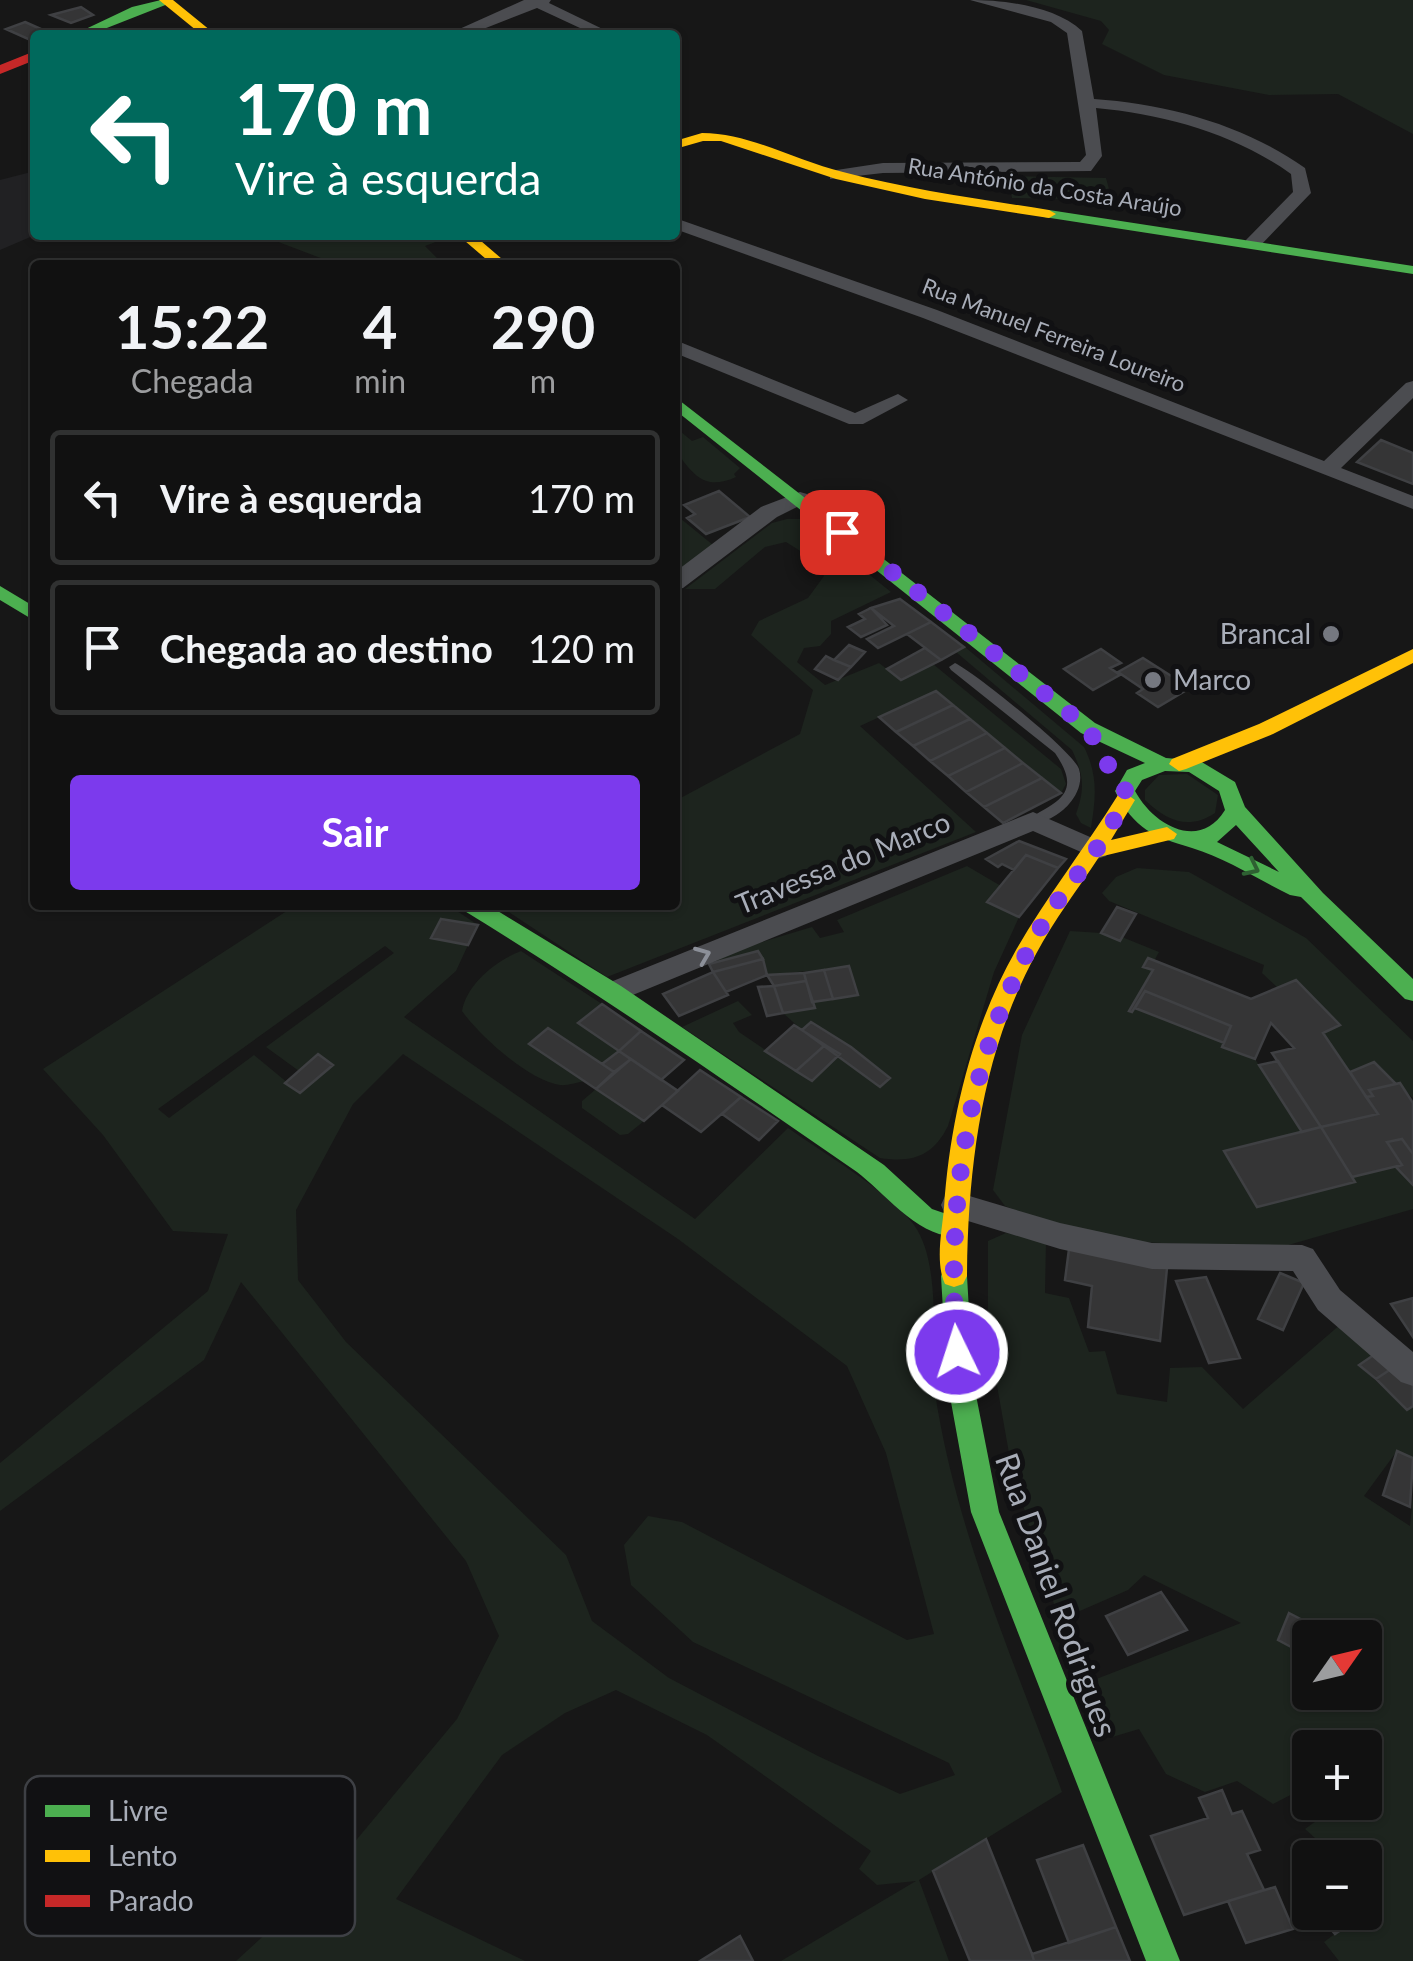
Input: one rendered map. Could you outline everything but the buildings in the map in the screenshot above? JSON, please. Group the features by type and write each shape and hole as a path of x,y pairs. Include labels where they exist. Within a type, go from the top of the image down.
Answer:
{"main road":[{"path":"90,30 166,1 204,30"},
{"path":"0,70 30,56"},
{"name":"Rua António da Costa Araújo","path":"680,143 722,137 836,175 944,198 1413,270"},
{"path":"471,240 496,260"},
{"path":"680,406 1088,728 1171,764 1207,771 1228,787 1234,804 1316,898 1413,994"},
{"path":"0,592 30,612"},
{"path":"1118,780 1266,729 1413,654"},
{"path":"1088,728 1139,820 1316,898"},
{"path":"1098,850 1226,827 1243,766 1266,729"},
{"name":"Rua Daniel Rodrigues","path":"1118,780 1098,850 1043,923 1011,981 969,1117 957,1205 954,1314 968,1447 985,1512 1163,1961"},
{"path":"479,910 613,992 874,1172 922,1216 957,1205"},
{"path":"874,1172 928,1179 957,1205"}],"street":[{"path":"836,175 884,168 1085,167 1094,156 1074,31 1056,19 977,0"},
{"path":"466,30 538,1 597,30"},
{"path":"1086,102 1138,108 1197,122 1299,172 1302,193 1252,244"},
{"name":"Rua Manuel Ferreira Loureiro","path":"680,225 948,321 1413,503"},
{"path":"680,348 856,420 898,400"},
{"path":"1328,468 1413,387"},
{"path":"680,579 770,512 800,498"},
{"path":"1033,821 1098,850"},
{"name":"Travessa do Marco","path":"613,992 1033,821"},
{"path":"957,1205 1060,1236 1152,1256 1302,1258 1330,1300 1413,1372"}],"lane":[{"path":"955,666 1059,750 1073,770 1073,790 1061,806 1033,821"}],"shaded area":[{"path":"1026,0 1413,0 1413,134 1338,94 1269,95 1164,75 1102,44 1109,30 1101,21"},
{"path":"30,172 30,237 0,250 0,180"},
{"path":"1008,176 1106,178 1112,200 1012,198"},
{"path":"273,240 441,240 425,246 439,260 326,260"},
{"path":"680,431 692,441 703,437 740,468 734,474 736,477 725,481 708,481 694,474 680,456"},
{"path":"680,518 713,545 680,569"},
{"path":"800,519 891,592 831,621 831,634 820,646 804,648 797,662 825,685 879,663 901,680 933,664 1061,769 1066,784 1061,793 936,691 860,726 976,832 607,977 506,910 680,910 680,798 800,734 813,690 751,635 759,621 808,598 824,576 813,559 786,542 765,547 715,589 685,589 772,523"},
{"path":"965,647 1084,747 1095,786 1091,828 1081,823 1076,814 1082,782 1072,750 956,652"},
{"path":"1187,774 1218,795 1215,813 1196,821 1178,821 1145,800 1145,790 1159,775"},
{"path":"967,866 1001,886 988,903 1019,917 994,972 948,1126 929,1151 912,1158 880,1158 682,1027 738,1001 752,1015 733,1023 739,1032 811,1081 840,1054 880,1087 890,1078 812,1022 802,1030 783,1013 814,1008 812,1002 858,995 848,967 767,975 758,951 709,964 742,948 812,927 820,938 844,932 837,920"},
{"path":"1137,868 1189,872 1306,938 1413,1041 1413,1098 1374,1062 1350,1072 1323,1033 1340,1025 1278,988 1262,973 1264,965 1109,901 1102,893 1116,877"},
{"path":"288,910 456,910 478,925 441,919 432,938 468,945 456,971 404,1017 695,1219 788,1128 903,1212 924,1243 929,1265 935,1390 961,1509 991,1604 1062,1792 919,1880 949,1961 781,1961 916,1881 877,1885 859,1869 871,1851 707,1735 616,1690 565,1713 502,1755 396,1899 525,1961 236,1961 263,1936 355,1936 355,1842 457,1719 499,1636 466,1561 241,1282 204,1360 0,1511 0,1463 208,1291 228,1234 173,1231 103,1135 43,1069","holes":["385,946 394,953 266,1047 299,1071 318,1055 333,1064 300,1093 254,1055 169,1118 158,1109","403,1054 678,1239 847,1366 886,1453 934,1634 907,1640 682,1522 648,1516 624,1545 631,1585 693,1642 949,1763 955,1775 900,1794 669,1678 592,1621 566,1555 346,1342 298,1280 296,1210 353,1104"]},
{"path":"1070,931 1101,933 1120,941 1122,937 1159,952 1154,961 1148,959 1143,966 1153,970 1129,1011 1135,1008 1255,1059 1302,1132 1257,1206 1354,1183 1352,1177 1396,1167 1413,1185 1413,1209 1278,1248 1138,1242 1032,1217 1005,1206 993,1190 1022,1035"},
{"path":"521,951 602,1004 579,1023 619,1051 602,1064 548,1028 530,1043 585,1081 560,1085 534,1075 492,1044 462,1011 470,992 484,975"},
{"path":"596,1089 644,1121 628,1134 620,1135 582,1108 582,1101"},
{"path":"1006,1233 1046,1241 1045,1293 1069,1298 1089,1352 1105,1351 1117,1394 1167,1402 1170,1368 1202,1367 1243,1409 1342,1323 1378,1352 1360,1366 1407,1410 1413,1406 1413,1458 1397,1451 1364,1496 1410,1526 1413,1496 1413,1961 1339,1961 1324,1942 1340,1930 1382,1930 1382,1840 1317,1840 1305,1829 1317,1820 1382,1820 1382,1730 1292,1730 1292,1794 1273,1804 1237,1781 1205,1792 1166,1774 1139,1729 1109,1738 1086,1683 1241,1623 1144,1575 1128,1590 1059,1620 1012,1470 988,1335 988,1241"}],"traffic: fast":[{"path":"90,30 136,10 167,2"},
{"path":"1049,214 1413,270"},
{"path":"680,406 1088,728 1163,764"},
{"path":"0,592 30,612"},
{"path":"1163,764 1193,766 1228,787 1235,810 1221,830 1195,841 1180,839 1141,815 1125,791 1134,775 1163,764"},
{"path":"1235,810 1315,898 1413,993"},
{"path":"1190,838 1298,890"},
{"path":"479,910 613,992 875,1172 923,1216 955,1227"},
{"path":"954,1276 960,1380 985,1512 1163,1961"}],"traffic: slow":[{"path":"165,0 204,30"},
{"path":"680,144 702,137 722,137 836,175 925,195 1049,214"},
{"path":"471,240 496,260"},
{"path":"1179,764 1266,729 1413,655"},
{"path":"954,1276 962,1152 991,1030 1024,955 1125,800"},
{"path":"1097,850 1167,834"}],"traffic: jam":[{"path":"0,70 30,57"}],"place":[{"name":"Brancal","path":"1331,634"},
{"name":"Marco","path":"1153,680"}],"route":[{"path":"842,532 1088,728 1117,780 1126,786 1125,800 1098,850 1043,923 1011,981 985,1058 969,1117 956,1205 953,1251 957,1352"}]}
